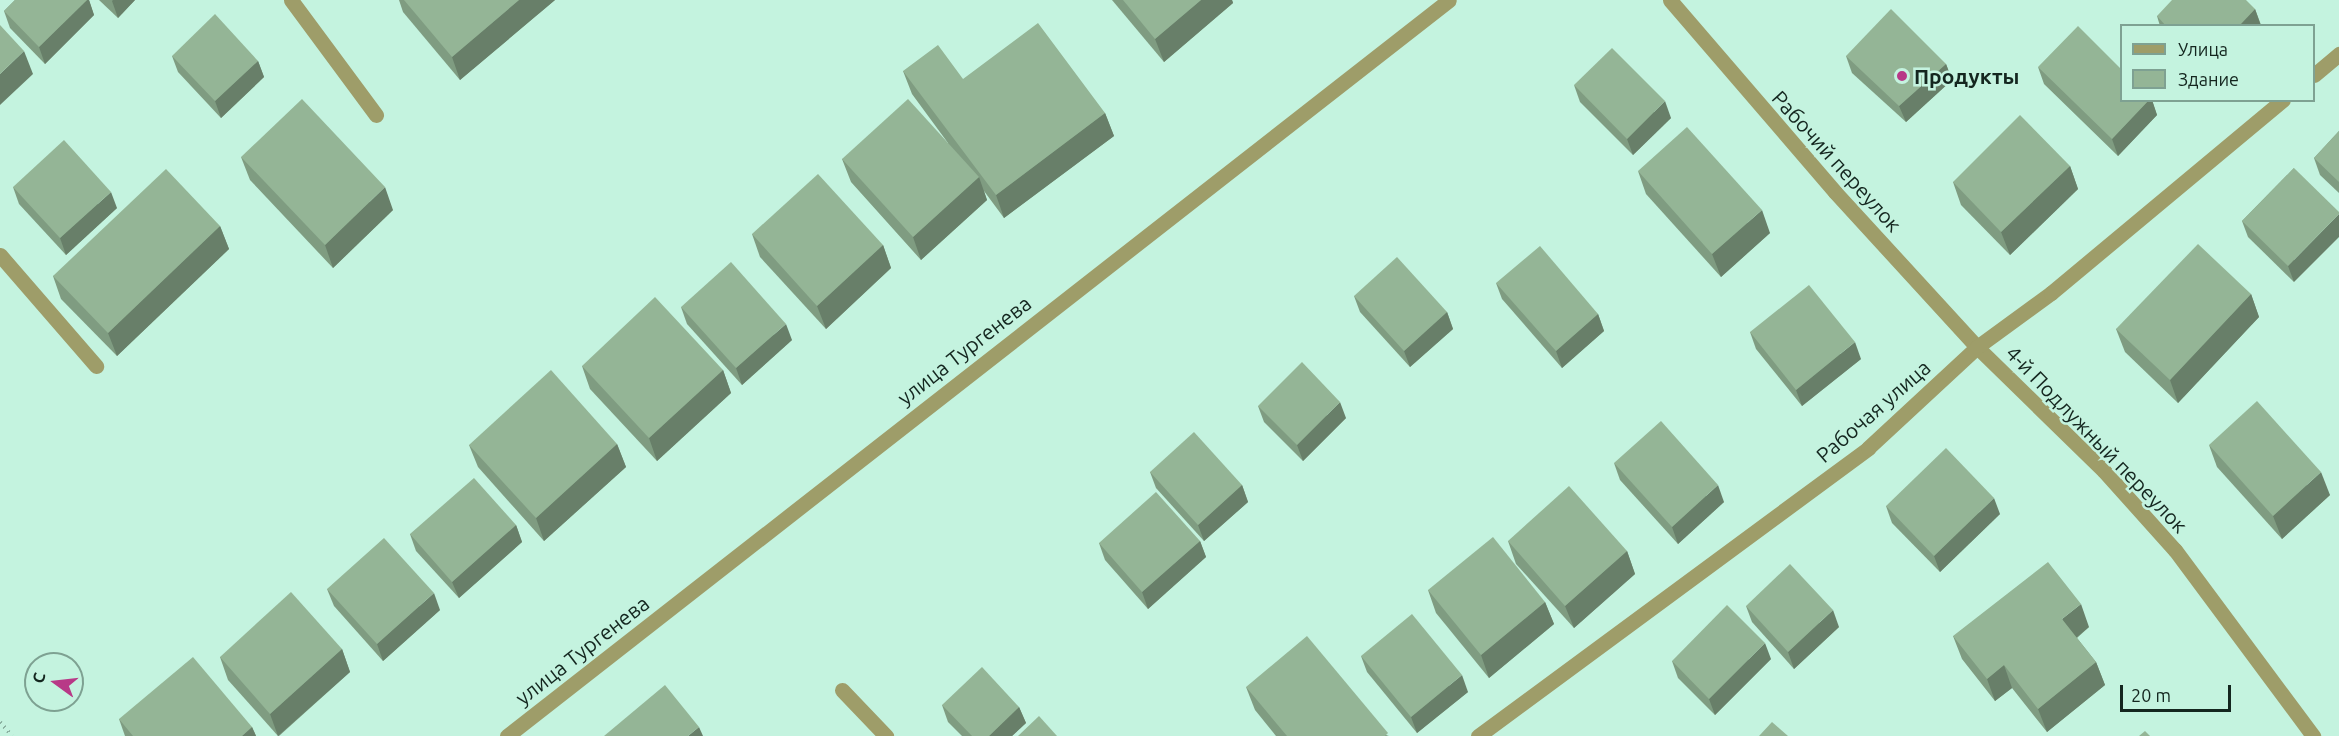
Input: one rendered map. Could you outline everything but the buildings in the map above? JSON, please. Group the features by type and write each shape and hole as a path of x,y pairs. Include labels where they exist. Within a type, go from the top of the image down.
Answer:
{"street":[{"path":"291,0 376,115"},
{"name":"улица Тургенева","path":"507,736 1449,0"},
{"name":"Рабочий переулок","path":"1670,0 1835,192 1977,347"},
{"path":"2315,73 2339,54"},
{"name":"Рабочая улица","path":"1478,736 1868,448 1977,347 2051,293 2281,102"},
{"path":"0,255 96,366"},
{"name":"4-й Подлужный переулок","path":"1977,347 2104,471 2175,550 2313,736"},
{"path":"842,690 886,736"}],"path":[{"path":"0,722 12,736"}],"place":[{"name":"Продукты","path":"1902,76"}]}
